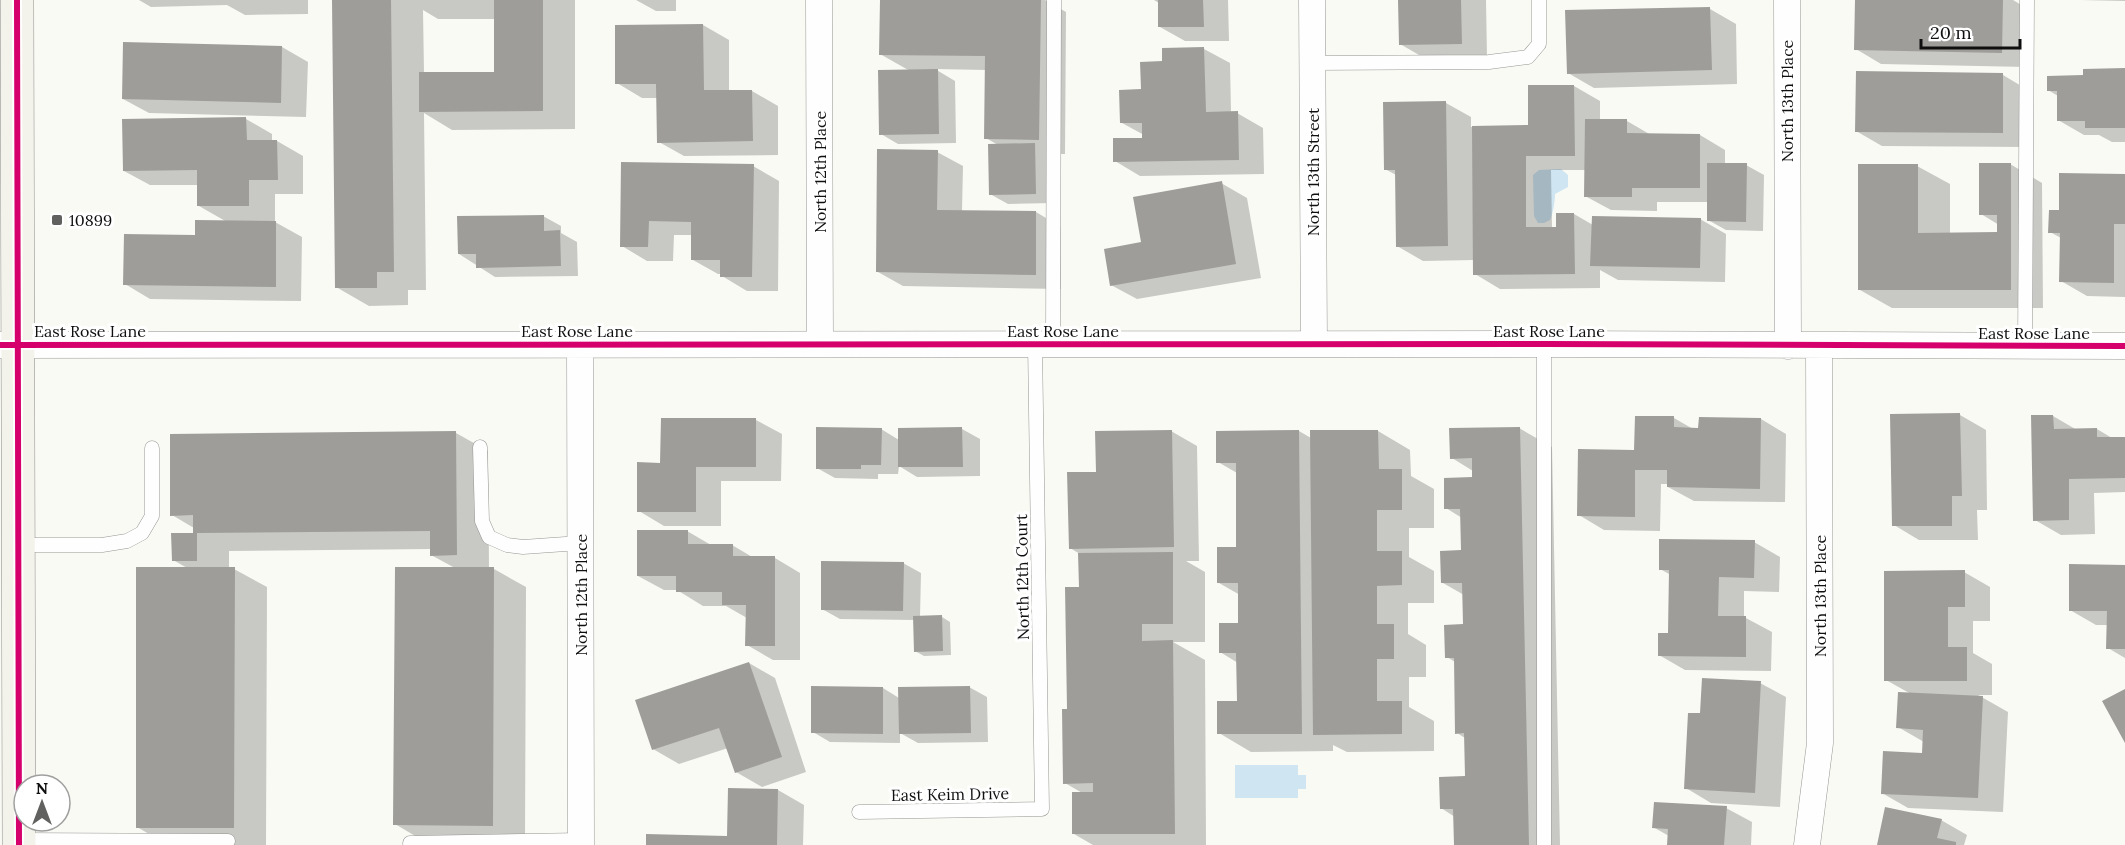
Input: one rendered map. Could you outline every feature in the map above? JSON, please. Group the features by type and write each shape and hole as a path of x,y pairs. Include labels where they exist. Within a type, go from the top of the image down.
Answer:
{"street":[{"path":"16,0 9,345 19,545 10,666 19,842"},
{"name":"North 12th Place","path":"819,0 820,344"},
{"name":"North 13th Street","path":"1312,0 1314,344"},
{"name":"North 13th Place","path":"1787,0 1788,346"},
{"name":"North 12th Place","path":"580,344 581,843"},
{"name":"East Rose Lane","path":"9,345 2125,346"},
{"name":"North 13th Place","path":"1807,845 1820,743 1819,347"}],"lane":[{"name":"North 12th Court","path":"1042,809 1044,344 1054,0"},
{"path":"1312,63 1490,62 1528,57 1539,44 1539,0"},
{"path":"2025,347 2026,0"},
{"path":"1544,344 1544,845"},
{"path":"480,447 482,521 489,537 507,545 523,547 580,543"},
{"path":"19,545 102,545 127,542 142,533 152,516 152,448"},
{"name":"East Keim Drive","path":"859,812 1042,809"},
{"path":"19,842 228,841"},
{"path":"410,843 581,843"}],"water":[{"path":"1561,169 1568,175 1568,187 1555,194 1550,220 1538,223 1534,216 1533,175 1539,170"},
{"path":"1235,765 1298,765 1298,775 1306,775 1306,789 1298,789 1298,798 1235,798"}],"building":[{"path":"332,0 391,0 394,272 377,272 377,288 335,288"},
{"path":"494,0 543,0 543,111 419,112 419,72 494,72"},
{"path":"880,0 1041,0 1039,140 984,139 985,56 879,55"},
{"path":"1158,0 1203,0 1204,27 1158,27"},
{"path":"1398,0 1461,0 1462,44 1399,45"},
{"path":"1855,0 2003,0 2002,53 1854,50"},
{"path":"1710,7 1712,70 1567,74 1565,10"},
{"path":"703,24 704,90 752,90 753,141 657,143 656,84 615,84 615,25"},
{"path":"123,42 282,46 281,103 122,99"},
{"path":"1204,47 1206,112 1238,111 1239,160 1113,162 1113,138 1142,138 1142,123 1120,123 1119,90 1141,89 1140,62 1162,61 1162,48"},
{"path":"2125,68 2125,128 2085,128 2085,121 2057,121 2057,91 2047,91 2047,76 2083,75 2083,69"},
{"path":"938,69 939,134 879,135 878,70"},
{"path":"1856,71 2003,73 2003,133 1855,132"},
{"path":"1528,85 1574,85 1575,156 1526,156 1526,227 1556,227 1556,213 1574,213 1575,274 1473,275 1472,126 1528,125"},
{"path":"1446,101 1448,246 1396,247 1395,170 1384,170 1383,102"},
{"path":"246,117 247,140 277,140 278,180 249,180 249,206 197,206 197,170 123,171 122,119"},
{"path":"1585,119 1627,119 1627,133 1700,134 1700,188 1632,188 1632,197 1584,197"},
{"path":"1035,143 1036,194 989,195 988,144"},
{"path":"877,149 938,150 937,210 1036,211 1036,275 876,272"},
{"path":"621,162 754,164 752,277 720,277 720,260 691,260 691,222 649,221 648,247 620,247"},
{"path":"1707,163 1747,163 1746,222 1707,221"},
{"path":"1979,163 2011,163 2011,290 1858,290 1858,164 1918,164 1918,233 1997,232 1997,215 1979,215"},
{"path":"2059,173 2125,174 2125,224 2114,224 2114,283 2059,282 2060,233 2048,233 2049,210 2059,210"},
{"path":"1222,181 1236,264 1110,286 1104,249 1141,242 1133,197"},
{"path":"544,215 544,231 560,230 561,266 476,268 476,254 458,254 457,216"},
{"path":"1592,216 1701,218 1700,268 1590,266"},
{"path":"195,220 276,221 276,287 123,285 124,234 195,235"},
{"path":"1960,413 1962,496 1952,496 1952,526 1892,526 1890,414"},
{"path":"2031,415 2053,415 2054,429 2097,428 2097,437 2125,437 2125,478 2069,479 2069,520 2033,521"},
{"path":"1635,416 1674,416 1674,427 1698,428 1699,417 1761,418 1760,489 1667,487 1667,470 1635,470 1635,517 1577,516 1578,449 1634,450"},
{"path":"661,418 756,418 756,467 696,467 696,512 637,512 637,462 660,463"},
{"path":"816,427 882,428 881,465 861,465 861,469 816,469"},
{"path":"962,427 963,467 898,467 898,428"},
{"path":"1520,427 1529,845 1454,845 1453,809 1440,809 1439,777 1465,776 1464,733 1455,734 1454,658 1445,658 1444,625 1463,624 1462,583 1441,583 1440,551 1461,550 1460,509 1444,509 1444,478 1472,477 1472,458 1450,459 1449,428"},
{"path":"1172,430 1174,547 1069,549 1067,472 1096,472 1095,431"},
{"path":"1299,430 1302,734 1217,734 1217,701 1237,701 1236,653 1219,653 1219,623 1238,623 1238,583 1217,583 1217,547 1236,547 1236,463 1216,463 1216,431"},
{"path":"1310,430 1378,430 1379,469 1402,469 1402,510 1377,510 1377,551 1402,551 1402,585 1377,586 1377,624 1394,624 1394,659 1377,659 1377,701 1402,701 1402,734 1313,735"},
{"path":"456,431 457,555 430,556 430,531 197,533 197,561 172,561 171,533 193,533 193,515 170,516 170,434"},
{"path":"637,530 688,530 688,544 733,544 733,556 775,556 775,646 745,646 746,605 722,605 722,592 676,592 676,576 637,576"},
{"path":"1659,539 1755,540 1754,578 1719,577 1718,616 1746,616 1746,657 1658,656 1658,633 1668,633 1669,570 1659,570"},
{"path":"1173,552 1173,624 1142,624 1142,641 1173,640 1175,834 1072,834 1072,792 1093,792 1093,783 1063,784 1062,709 1067,709 1065,587 1079,587 1078,553"},
{"path":"821,561 904,562 903,611 821,610"},
{"path":"2069,564 2125,565 2125,649 2106,649 2107,611 2069,611"},
{"path":"136,567 235,567 234,828 136,828"},
{"path":"395,567 494,567 493,826 393,825"},
{"path":"1965,570 1965,607 1948,607 1948,647 1967,647 1967,681 1884,681 1884,571"},
{"path":"942,615 943,651 914,652 913,616"},
{"path":"749,662 782,757 735,773 719,728 652,750 635,700"},
{"path":"1702,678 1761,681 1755,793 1684,789 1688,713 1700,713"},
{"path":"811,686 883,687 883,734 811,733"},
{"path":"970,686 971,733 899,734 898,687"},
{"path":"2125,689 2125,743 2102,701"},
{"path":"1898,692 1983,696 1978,798 1881,794 1883,751 1922,753 1923,730 1896,728"},
{"path":"728,788 778,789 777,845 646,845 646,834 727,836"},
{"path":"1654,802 1727,806 1724,845 1667,845 1668,829 1652,828"},
{"path":"1885,807 1942,819 1937,838 1956,842 1956,845 1877,845"}],"cycle path":[{"path":"17,0 19,845"},
{"path":"0,345 2125,346"}],"place":[{"name":"10899","path":"57,220"}]}
